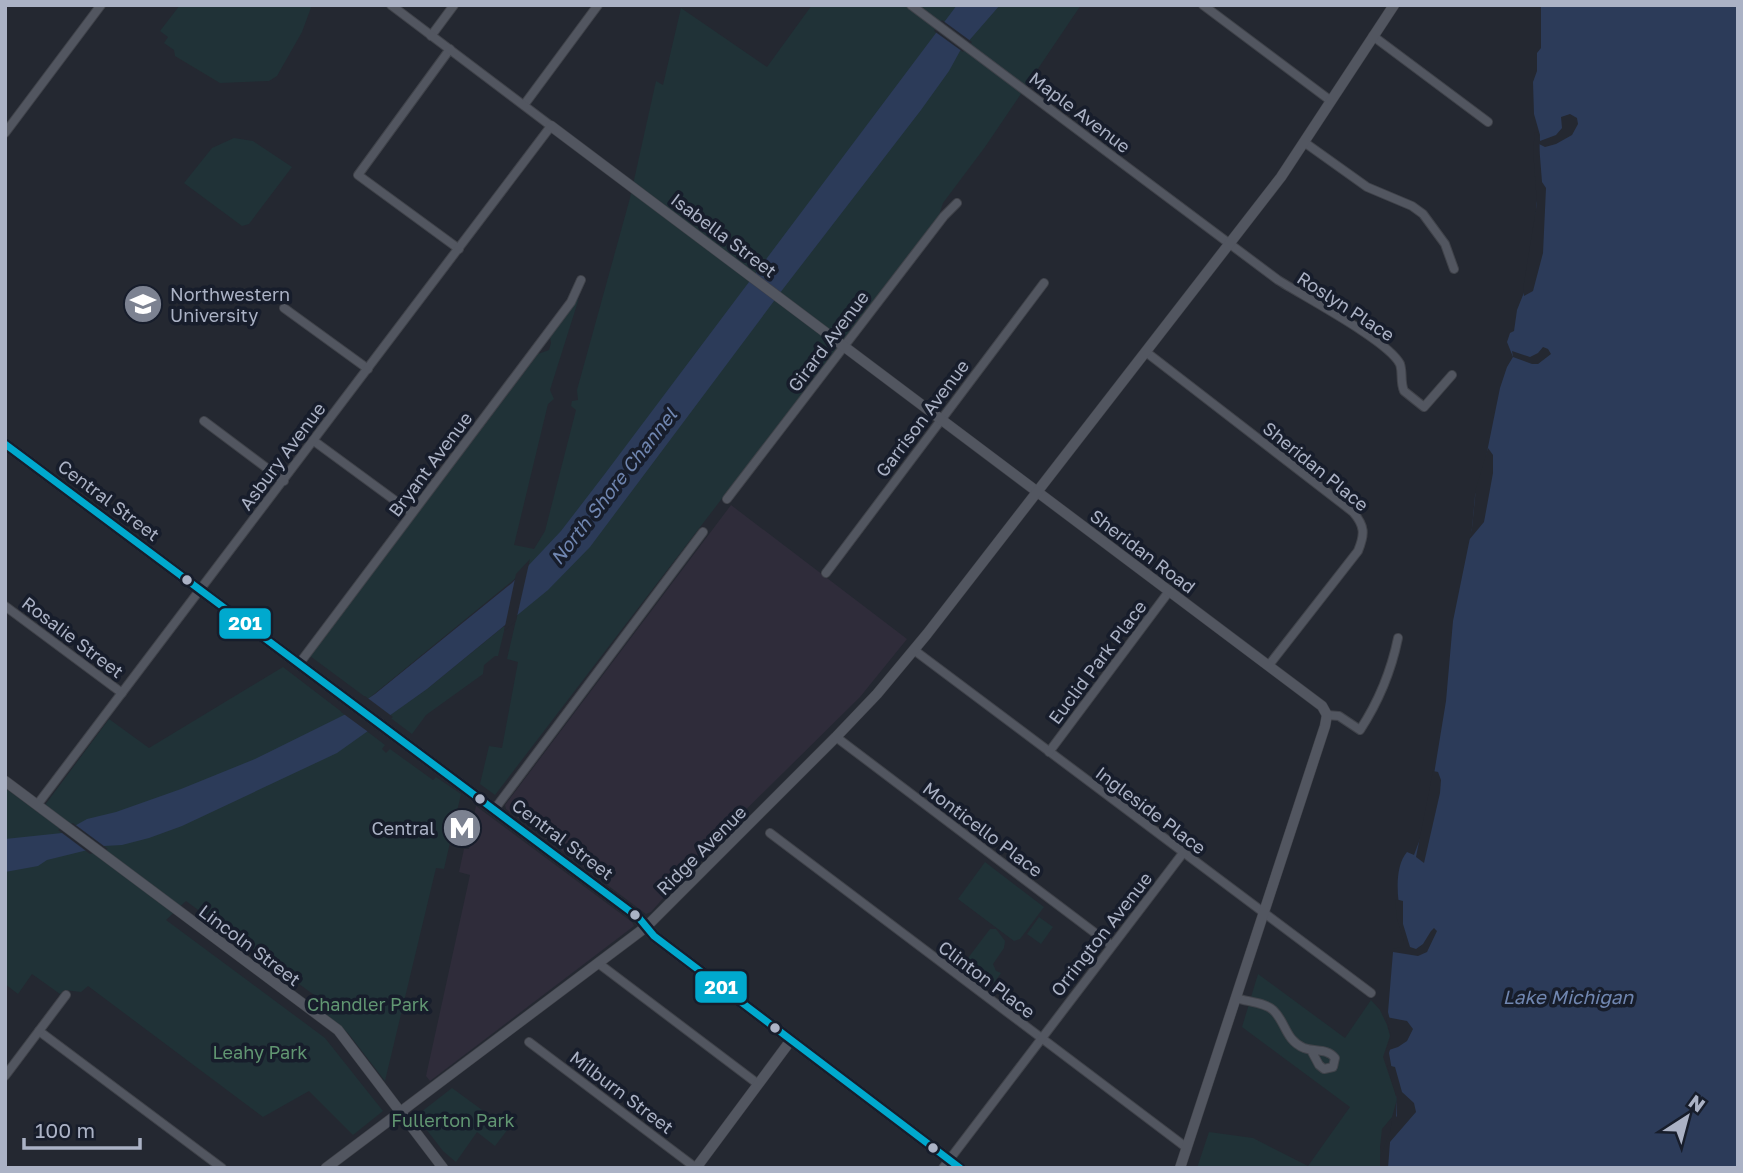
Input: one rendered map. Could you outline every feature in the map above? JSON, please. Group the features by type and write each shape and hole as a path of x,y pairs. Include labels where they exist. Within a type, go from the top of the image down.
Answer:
{"main road":[{"name":"Central Street","path":"5,444 639,918 654,936 791,1040 946,1164 960,1168"}],"street":[{"path":"5,133 101,5"},
{"name":"Isabella Street","path":"391,5 1038,491"},
{"path":"432,36 454,5"},
{"path":"524,105 598,5"},
{"name":"Maple Avenue","path":"911,5 1229,244"},
{"path":"1203,5 1331,101"},
{"path":"1038,491 1281,177 1394,5"},
{"path":"1373,36 1488,122"},
{"path":"450,49 358,175 459,249"},
{"name":"Asbury Avenue","path":"37,805 551,126"},
{"path":"1304,142 1367,187 1417,209 1445,244 1454,269"},
{"name":"Girard Avenue","path":"727,499 944,216 957,203"},
{"name":"Roslyn Place","path":"1229,244 1278,281 1336,314 1390,352 1401,366 1404,391 1424,407 1452,375"},
{"name":"Bryant Avenue","path":"299,664 571,302 582,280"},
{"name":"Garrison Avenue","path":"826,573 1044,283"},
{"path":"284,308 368,369"},
{"name":"Sheridan Place","path":"1146,352 1353,512 1363,524 1364,538 1358,551 1269,665"},
{"path":"204,421 284,481"},
{"path":"314,440 412,513"},
{"name":"Sheridan Road","path":"1038,491 1312,698 1322,706 1327,715"},
{"name":"Ridge Avenue","path":"326,1168 646,927 877,694 1038,491"},
{"path":"494,810 703,532"},
{"name":"Euclid Park Place","path":"1049,752 1170,590"},
{"name":"Rosalie Street","path":"5,606 122,693"},
{"path":"1180,1168 1327,715 1339,716 1360,730 1384,687 1398,638"},
{"name":"Ingleside Place","path":"914,650 1371,993"},
{"name":"Monticello Place","path":"836,737 1111,945"},
{"name":"Lincoln Street","path":"5,781 338,1030 443,1168"},
{"name":"Clinton Place","path":"770,833 1187,1148"},
{"name":"Orrington Avenue","path":"946,1164 1183,853"},
{"path":"598,963 758,1084"},
{"path":"5,1076 66,995"},
{"path":"1236,998 1272,1009 1289,1036 1311,1050"},
{"path":"39,1031 222,1168"},
{"path":"696,1168 791,1040"},
{"name":"Milburn Street","path":"529,1042 696,1168"}],"shaded area":[{"path":"731,505 907,639 860,697 710,845 651,912 646,914 506,809 505,805"},
{"path":"476,806 634,926 430,1081 426,1076 470,875 459,872 464,849 469,849 468,842"}],"green space":[{"path":"180,5 312,5 302,32 277,76 269,81 220,83 175,56 174,50 164,43 168,37 160,31"},
{"path":"812,5 1081,5 985,147 943,203 939,215 495,795 480,784 489,746 502,748 518,662 507,659 528,568 368,699 310,656 538,354 549,350 550,337 579,298 550,390 554,399 548,404 514,545 534,549 545,531 576,410 571,406 572,401 578,400 577,390 630,198 656,81 663,85 681,8 767,67"},
{"path":"234,138 253,141 292,167 249,224 242,226 184,183 212,148"},
{"path":"503,627 498,656 484,665 483,674 426,715 412,734 388,716 427,689"},
{"path":"283,667 385,745 382,749 386,753 390,749 433,780 436,777 461,794 444,869 436,868 385,1081 348,1033 321,1010 325,1003 186,901 166,920 325,1038 383,1111 353,1135 309,1091 263,1117 88,986 81,992 64,990 60,994 32,974 18,994 5,984 5,788 39,813 109,719 149,748"},
{"path":"985,862 1044,907 1020,939 1014,941 958,899"},
{"path":"1039,917 1053,927 1041,944 1027,934"},
{"path":"990,929 996,929 1005,941 1004,948 993,964 996,971 1001,973 994,983 965,962"},
{"path":"1258,974 1345,1038 1371,1000 1380,1010 1390,1036 1383,1057 1397,1099 1392,1117 1382,1129 1381,1168 1197,1168 1209,1132 1253,1138 1308,1166 1350,1107 1242,1027"},
{"name":"Fullerton Park","path":"452,1088 508,1129 495,1146 477,1132 456,1162 443,1151 416,1116"}],"water":[{"name":"North Shore Channel","path":"957,5 1000,5 960,51 921,110 590,547 548,590 427,689 337,753 182,826 149,838 122,845 104,846 47,860 38,866 5,872 5,839 62,833 87,819 116,812 181,789 255,759 344,715 375,694 512,583 561,531"},
{"name":"Lake Michigan","path":"1541,5 1738,5 1738,1168 1383,1168 1396,1119 1397,1099 1389,1053 1394,1036 1388,1012 1393,952 1403,950 1407,942 1399,908 1399,871 1407,852 1414,855 1426,823 1446,701 1453,621 1472,528 1475,496 1500,388 1513,357 1507,342 1510,333 1514,331 1517,310 1525,290 1537,200 1540,135 1534,114 1533,82 1537,71 1537,53 1541,48"}],"pier":[{"path":"942,20 972,42 963,52 934,31"},
{"path":"1570,114 1577,118 1578,124 1572,135 1545,147 1539,144 1542,182 1546,188 1543,253 1533,291 1524,296 1537,203 1533,150 1535,132 1538,133 1540,141 1556,135 1562,128 1561,117"},
{"path":"1543,347 1551,354 1538,364 1513,357 1512,351 1530,357"},
{"path":"1488,448 1493,455 1493,473 1484,522 1469,540 1476,488"},
{"path":"530,559 516,621 504,631 516,574"},
{"path":"365,696 393,717 371,734 341,712"},
{"path":"1433,771 1438,772 1441,780 1440,793 1424,863 1416,857"},
{"path":"73,823 108,849 90,854 58,830"},
{"path":"1395,899 1403,901 1403,924 1410,947 1416,949 1434,928 1437,931 1427,952 1418,956 1393,952 1393,949 1401,947 1404,941 1397,919"},
{"path":"1386,1017 1407,1021 1413,1029 1407,1041 1386,1051 1391,1036"},
{"path":"1387,1065 1395,1067 1402,1092 1414,1103 1416,1112 1390,1142 1388,1168 1380,1168 1380,1157 1392,1121 1397,1116 1397,1099"}],"transit line":[{"name":"201","path":"5,444 639,918 654,936 960,1168"}],"place":[{"name":"Northwestern University","path":"143,304"},
{"name":"Central","path":"462,828"}],"park label":[{"name":"Chandler Park","path":"368,1004"},
{"name":"Leahy Park","path":"260,1052"}]}
